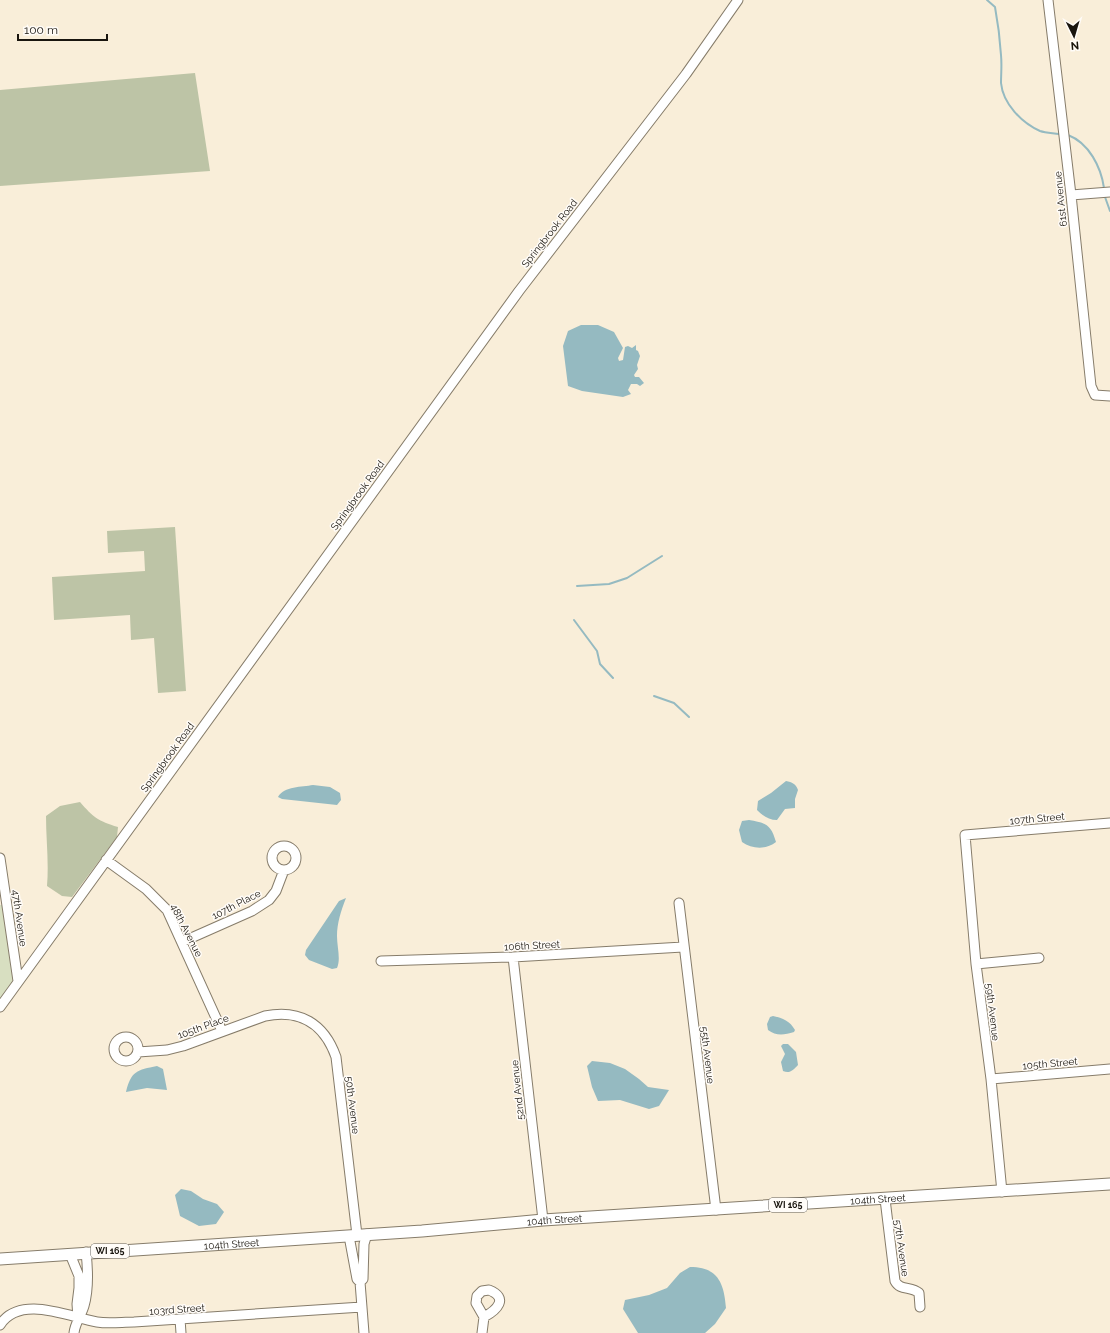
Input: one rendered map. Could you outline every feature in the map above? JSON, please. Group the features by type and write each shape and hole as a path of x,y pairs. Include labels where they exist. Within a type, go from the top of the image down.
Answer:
{"main road":[{"name":"104th Street","path":"0,1259 86,1252 422,1231 543,1220 1110,1184"}],"street":[{"name":"Springbrook Road","path":"0,1007 519,291 686,74 738,0"},
{"name":"61st Avenue","path":"1048,0 1071,195 1091,386 1095,395 1110,396"},
{"path":"1071,195 1110,192"},
{"name":"107th Street","path":"965,835 1110,824"},
{"name":"59th Avenue","path":"965,835 976,964 991,1079 1002,1192"},
{"name":"47th Avenue","path":"0,858 18,981"},
{"name":"48th Avenue","path":"106,860 146,889 166,910 222,1031"},
{"name":"107th Place","path":"182,942 252,910 269,900 276,891 284,870"},
{"name":"55th Avenue","path":"679,903 683,947 716,1210"},
{"name":"106th Street","path":"382,961 513,957 683,947"},
{"name":"52nd Avenue","path":"513,957 543,1220"},
{"path":"976,964 1039,958"},
{"name":"105th Place","path":"138,1052 168,1050 183,1046 264,1016 275,1014"},
{"name":"50th Avenue","path":"275,1014 288,1014 307,1019 323,1033 333,1048 336,1057 357,1235"},
{"name":"105th Street","path":"991,1079 1110,1069"},
{"name":"57th Avenue","path":"885,1199 895,1280 897,1285 901,1288 914,1289 919,1293 920,1307"},
{"path":"357,1235 364,1244 363,1279 360,1282"},
{"path":"357,1235 357,1279 360,1282 364,1333"},
{"path":"74,1333 78,1318 84,1308 87,1267 86,1252"},
{"path":"70,1254 79,1276 77,1304 78,1318"},
{"name":"103rd Street","path":"0,1324 3,1319 15,1312 30,1309 50,1311 98,1322 134,1322 362,1307"},
{"path":"482,1333 484,1317"},
{"path":"180,1319 181,1333"}],"green space":[{"path":"195,73 210,171 0,186 0,90"},
{"path":"175,527 186,691 158,693 154,638 131,640 130,615 54,620 52,577 145,571 144,551 108,553 107,531"},
{"path":"80,802 96,818 105,823 118,827 117,837 72,897 62,896 47,886 48,859 46,816 60,806"},
{"path":"0,905 7,905 18,981 0,1007"}],"water":[{"path":"581,325 598,325 614,332 623,348 618,358 619,361 623,360 625,347 628,346 632,348 636,345 636,350 640,356 637,365 638,369 634,375 635,377 639,377 644,383 640,386 637,384 631,384 628,390 631,394 623,397 582,391 568,386 563,346 568,331"},
{"path":"786,781 794,784 798,790 795,799 795,808 785,809 777,820 766,817 757,810 758,801"},
{"path":"313,785 330,787 340,793 341,800 337,805 282,799 278,797 281,793 289,789"},
{"path":"749,820 767,825 772,831 776,842 772,845 759,848 742,842 739,830 742,821"},
{"path":"346,898 338,926 338,964 337,968 332,969 309,960 305,955 306,950 339,901"},
{"path":"773,1016 788,1022 795,1030 794,1032 780,1034 768,1030 767,1024 770,1017"},
{"path":"783,1044 788,1044 796,1052 798,1065 790,1072 783,1071 781,1062 785,1054 781,1046"},
{"path":"592,1061 610,1063 625,1069 648,1087 669,1090 659,1106 649,1109 620,1100 598,1101 592,1087 587,1066"},
{"path":"157,1066 163,1069 167,1090 147,1088 126,1092 130,1080 136,1073 140,1070"},
{"path":"181,1189 191,1191 203,1199 217,1204 224,1212 216,1224 199,1226 180,1216 175,1195"},
{"path":"690,1267 700,1268 713,1273 721,1284 726,1308 715,1324 705,1333 638,1333 623,1309 625,1300 649,1295 667,1288 680,1273"}],"waterway":[{"path":"987,0 995,7 1001,49 1001,83 1005,98 1014,112 1033,128 1047,133 1059,134"},
{"path":"1068,135 1082,144 1093,157 1100,172 1104,188"},
{"path":"1105,197 1110,211"},
{"path":"577,586 609,584 627,578 662,556"},
{"path":"574,620 597,651 600,664 613,678"},
{"path":"654,696 674,703 689,717"}]}
